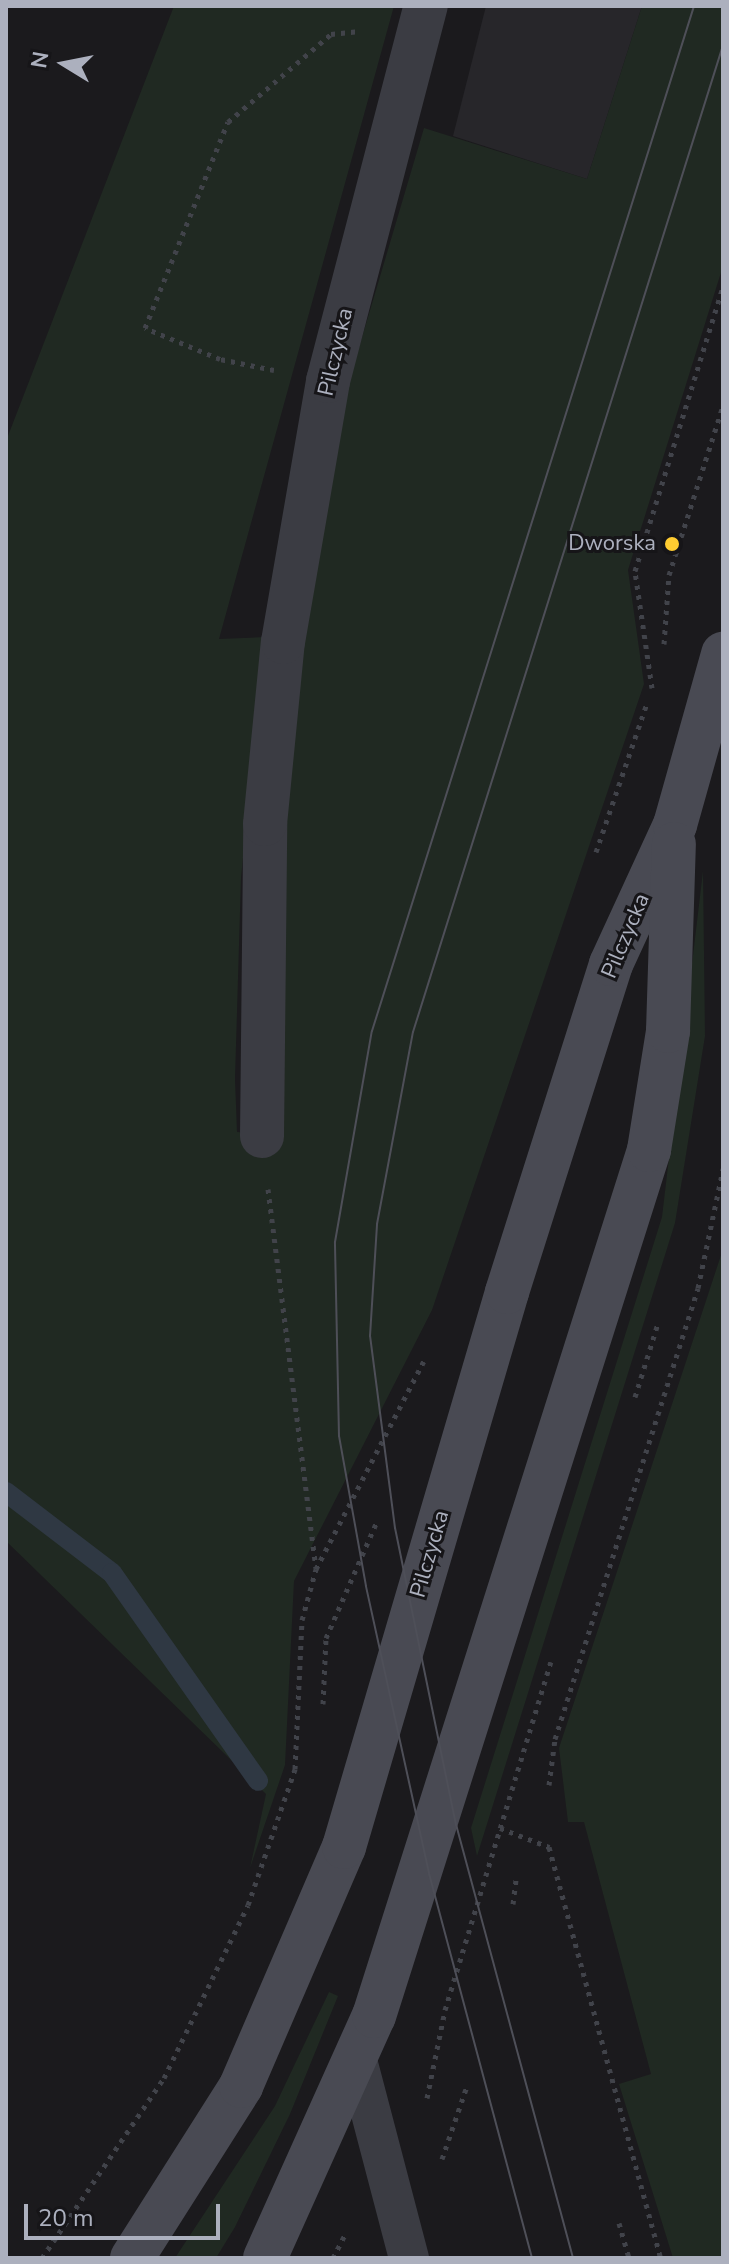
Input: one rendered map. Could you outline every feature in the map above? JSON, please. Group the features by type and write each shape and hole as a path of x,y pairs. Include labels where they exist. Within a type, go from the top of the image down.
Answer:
{"street":[{"name":"Pilczycka","path":"262,1136 265,824 283,642 328,381 423,15"},
{"name":"Pilczycka","path":"132,2258 241,2086 344,1847 611,964 675,825 723,654"},
{"name":"Pilczycka","path":"265,2258 357,2060 649,1150 668,1031 675,825"}],"lane":[{"path":"357,2060 409,2258"}],"path":[{"path":"328,381 220,359 145,328 228,122 331,34 423,15"},
{"path":"654,720 635,571 723,287"},
{"path":"42,2258 164,2078 248,1905 295,1769 302,1620 316,1569 262,1136"},
{"path":"549,1785 560,1725 698,1288 723,1169"},
{"path":"322,1714 326,1638 383,1506"},
{"path":"423,2116 441,2022 500,1828 549,1847 661,2258"},
{"path":"513,1904 516,1879"},
{"path":"440,2165 467,2086"},
{"path":"619,2223 629,2258"}],"shaded area":[{"path":"174,6 394,6 219,639 265,637 241,878 235,1079 237,1132 276,1135 278,826 300,642 347,388 424,128 587,179 642,6 723,6 723,266 628,570 644,684 432,1310 294,1581 285,1765 250,1868 266,1794 6,1541 6,441"},
{"path":"486,6 642,6 587,179 453,136"},
{"path":"703,871 705,1036 675,1223 477,1856 471,1828 662,1217"},
{"path":"723,1249 723,2258 673,2258 619,2084 651,2074 584,1822 568,1822 559,1748"},
{"path":"329,1992 338,1996 290,2114 235,2227 216,2258 175,2258 275,2106"}],"waterway":[{"path":"6,1492 112,1573 258,1781"}],"tram line":[{"path":"532,2258 429,1873 366,1586 339,1436 335,1242 372,1031 694,6"},
{"path":"573,2258 456,1825 395,1528 370,1336 377,1224 413,1032 723,45"}],"place":[{"name":"Dworska","path":"672,544"}]}
